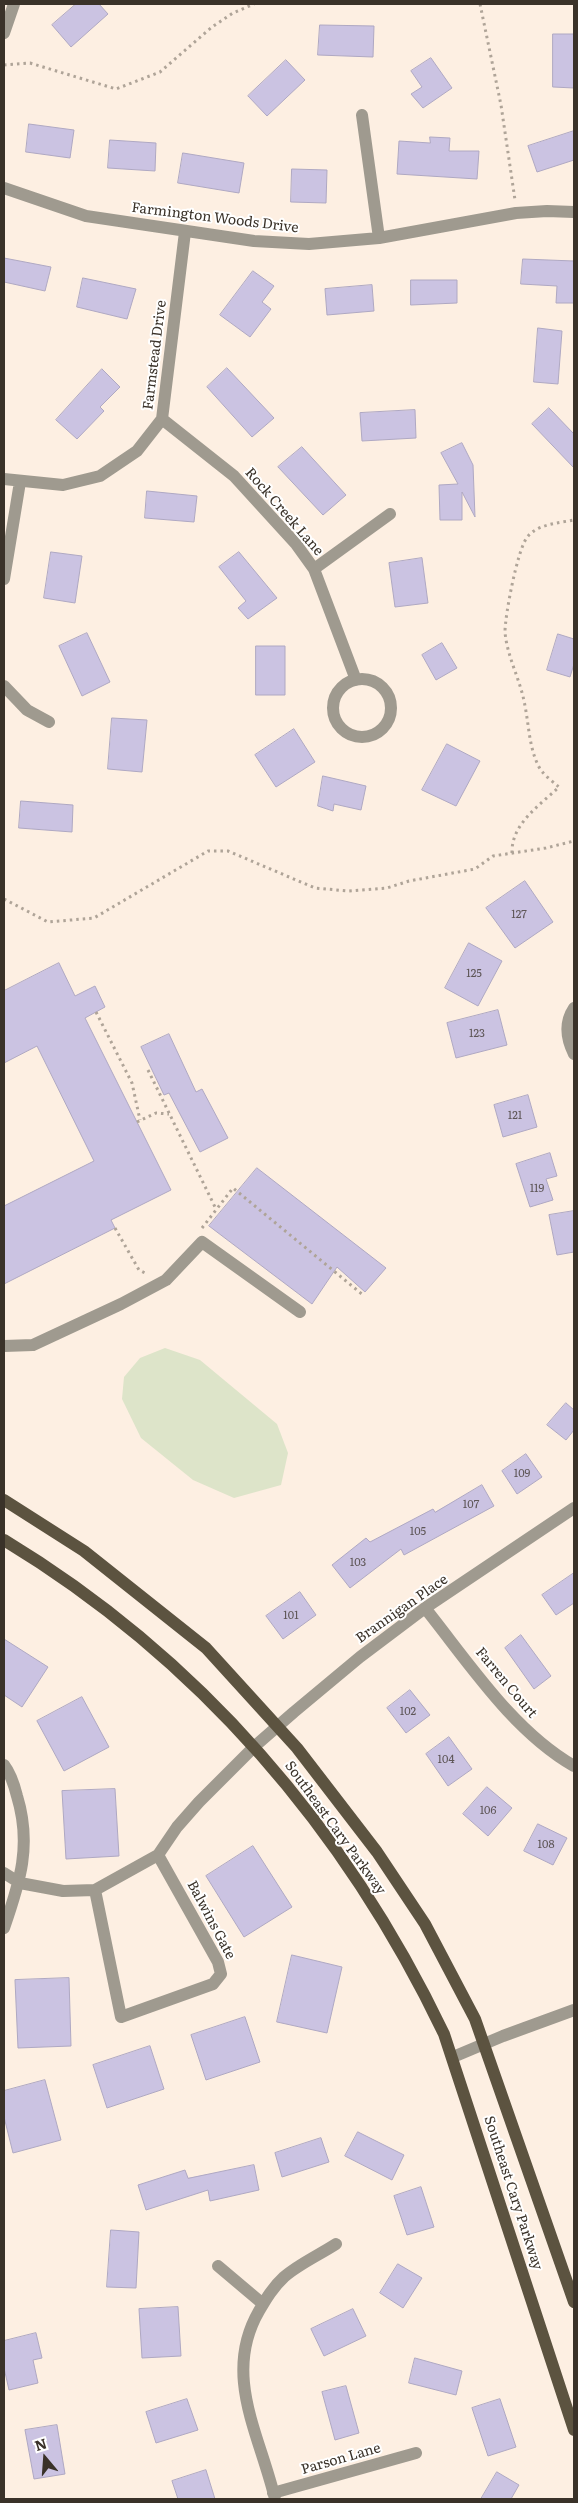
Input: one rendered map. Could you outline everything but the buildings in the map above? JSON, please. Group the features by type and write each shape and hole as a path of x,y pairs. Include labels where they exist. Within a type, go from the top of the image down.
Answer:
{"main road":[{"name":"Southeast Cary Parkway","path":"4,1500 84,1552 170,1617 206,1648 279,1726 324,1780 410,1898 440,1949 475,2019 574,2302"},
{"name":"Southeast Cary Parkway","path":"4,1540 94,1601 166,1659 208,1696 255,1746 330,1842 375,1906 414,1973 452,2057 574,2430"}],"street":[{"path":"4,33 14,4"},
{"path":"362,115 379,238"},
{"name":"Farmington Woods Drive","path":"4,188 86,216 254,241 309,244 379,238 516,213 574,212"},
{"name":"Farmstead Drive","path":"4,479 20,482 63,484 100,476 137,451 162,420 185,232"},
{"name":"Rock Creek Lane","path":"162,420 234,476 296,544 314,568 356,680"},
{"path":"4,579 20,482"},
{"path":"314,568 390,514"},
{"path":"356,680 374,682 388,694 391,703 388,721 383,728 366,736 347,733 340,726 333,708 340,690 356,680"},
{"path":"4,686 28,710 48,722"},
{"path":"574,1008 567,1027 567,1037 574,1054"},
{"path":"4,1346 33,1345 121,1304 166,1280 202,1242 300,1312"},
{"name":"Brannigan Place","path":"158,1855 177,1827 199,1802 255,1746 360,1657 425,1608 574,1508"},
{"name":"Farren Court","path":"425,1608 527,1732 574,1766"},
{"path":"4,1765 11,1774 20,1804 26,1837 20,1883 4,1928"},
{"path":"4,1873 20,1883 63,1891 95,1890 158,1855"},
{"name":"Balwins Gate","path":"95,1890 121,2017 213,1984 221,1974 218,1962 158,1855"},
{"path":"452,2057 574,2010"},
{"path":"274,2496 242,2384 242,2364 246,2338 274,2287 285,2277 336,2244"},
{"path":"218,2266 263,2304"},
{"name":"Parson Lane","path":"274,2496 416,2453"}],"path":[{"path":"4,65 30,63 116,89 160,72 212,27 233,13 254,4"},
{"path":"480,4 501,105 516,213"},
{"path":"512,853 512,842 523,820 559,787 539,767 534,754 528,733 525,705 505,632 508,611 520,550 526,537 548,525 574,520"},
{"path":"4,899 48,922 94,918 208,851 228,851 315,888 348,891 387,888 431,876 475,869 493,856 546,848 574,841"},
{"path":"96,1012 132,1083 139,1121 156,1113 169,1114"},
{"path":"148,1070 216,1209"},
{"path":"200,1231 233,1188 363,1295"},
{"path":"115,1228 139,1270 152,1277"}],"green space":[{"path":"165,1348 200,1360 277,1424 288,1453 281,1485 234,1498 193,1480 141,1438 122,1399 124,1377 140,1358"}]}
